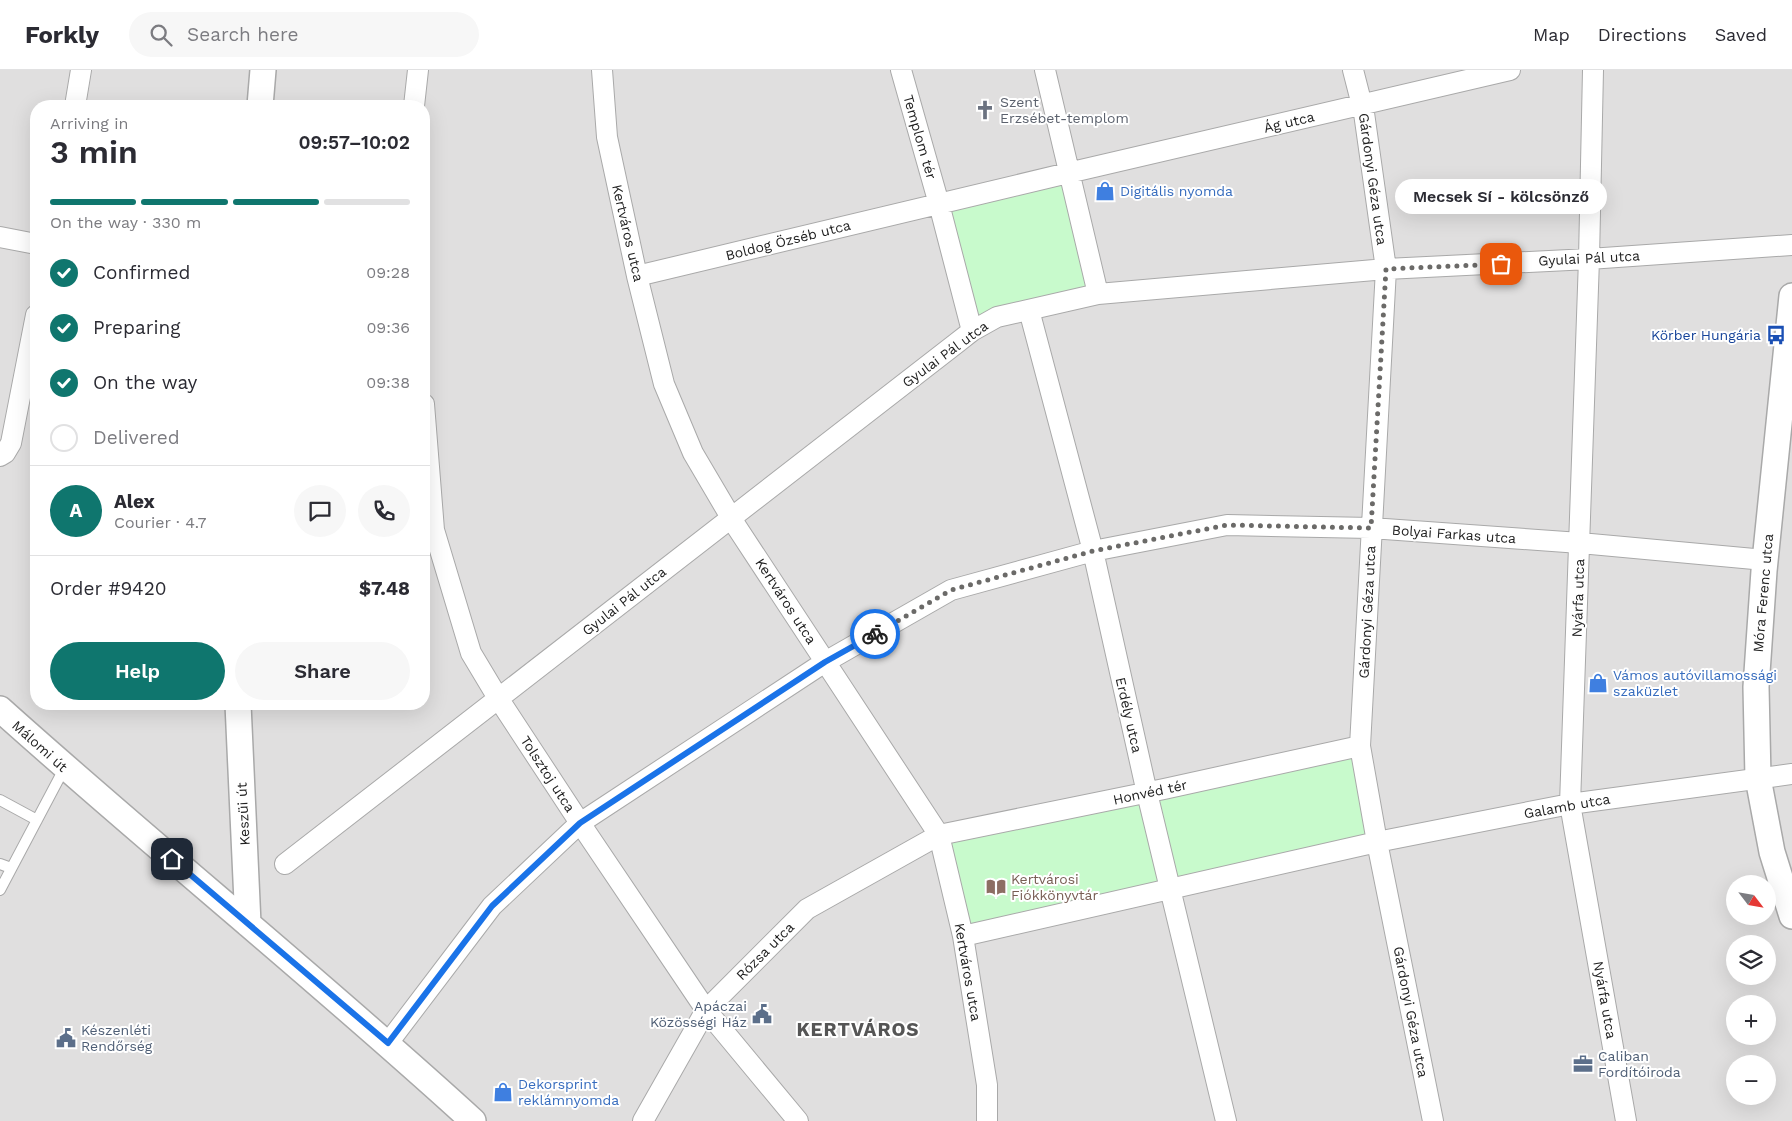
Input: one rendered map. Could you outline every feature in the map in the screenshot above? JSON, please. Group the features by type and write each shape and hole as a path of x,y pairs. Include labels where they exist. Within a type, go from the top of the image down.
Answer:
{"street":[{"path":"76,100 81,70"},
{"path":"260,100 263,70"},
{"path":"415,100 418,70"},
{"name":"Kertváros utca","path":"602,70 607,137 637,276 664,384 693,453 731,518 939,835 963,936 987,1085 987,1121"},
{"name":"Templom tér","path":"901,70 972,331"},
{"path":"1044,70 1098,294"},
{"name":"Gárdonyi Géza utca","path":"1353,70 1362,105 1386,269 1360,746 1377,842 1433,1121"},
{"name":"Ág utca","path":"1068,173 1510,70"},
{"name":"Nyárfa utca","path":"1593,70 1589,259 1570,804 1626,1121"},
{"path":"939,204 1068,173"},
{"name":"Boldog Özséb utca","path":"637,276 939,204"},
{"path":"0,237 30,243"},
{"name":"Gyulai Pál utca","path":"285,864 972,331 997,317 1098,294 1386,269 1589,259 1792,245"},
{"name":"Móra Ferenc utca","path":"1792,296 1784,453 1765,560 1756,687 1758,778 1772,852 1792,916"},
{"name":"Erdély utca","path":"1029,310 1093,551 1147,793 1226,1121"},
{"path":"0,456 5,453 11,443 30,346"},
{"name":"Tolsztoj utca","path":"430,480 434,530 471,653 498,698 580,823 706,1010 798,1121"},
{"name":"Bolyai Farkas utca","path":"388,1043 492,906 580,823 825,662 951,590 1093,551 1227,525 1371,528 1580,543 1765,560"},
{"name":"Málomi út","path":"0,709 73,774 388,1043 473,1121"},
{"name":"Keszüi út","path":"238,710 248,924"},
{"name":"Honvéd tér","path":"939,835 1147,793 1360,746"},
{"name":"Galamb utca","path":"1377,842 1570,804 1792,774"},
{"name":"Rózsa utca","path":"643,1121 706,1010 807,910 939,835"},
{"path":"963,936 1377,842"}],"lane":[{"path":"0,890 37,820 73,774"},
{"path":"0,800 37,820"},
{"path":"0,864 11,868"}],"shaded area":[{"path":"0,70 1792,70 1792,1121 0,1121"}],"green space":[{"path":"1068,173 1098,294 972,331 939,204"},
{"path":"1360,746 1377,842 963,936 939,835"}],"way so far":[{"path":"875,634 951,590 1093,551 1227,525 1371,528 1386,269 1501,264"}],"place":[{"name":"Szent Erzsébet-templom","path":"985,110"},
{"name":"Digitális nyomda","path":"1105,191"},
{"name":"Mecsek Sí - kölcsönző","path":"1501,264"},
{"name":"Körber Hungária","path":"1776,335"},
{"name":"Vámos autóvillamossági szaküzlet","path":"1598,683"},
{"name":"Kertvárosi Fiókkönyvtár","path":"996,887"},
{"name":"Apáczai Közösségi Ház","path":"762,1014"},
{"name":"Készenléti Rendőrség","path":"66,1038"},
{"name":"Caliban Fordítóiroda","path":"1583,1064"},
{"name":"Dekorsprint reklámnyomda","path":"503,1092"}],"district":[{"name":"KERTVÁROS","path":"858,1029"}],"route":[{"path":"172,859 388,1043 492,906 580,823 825,662 875,634"}]}
